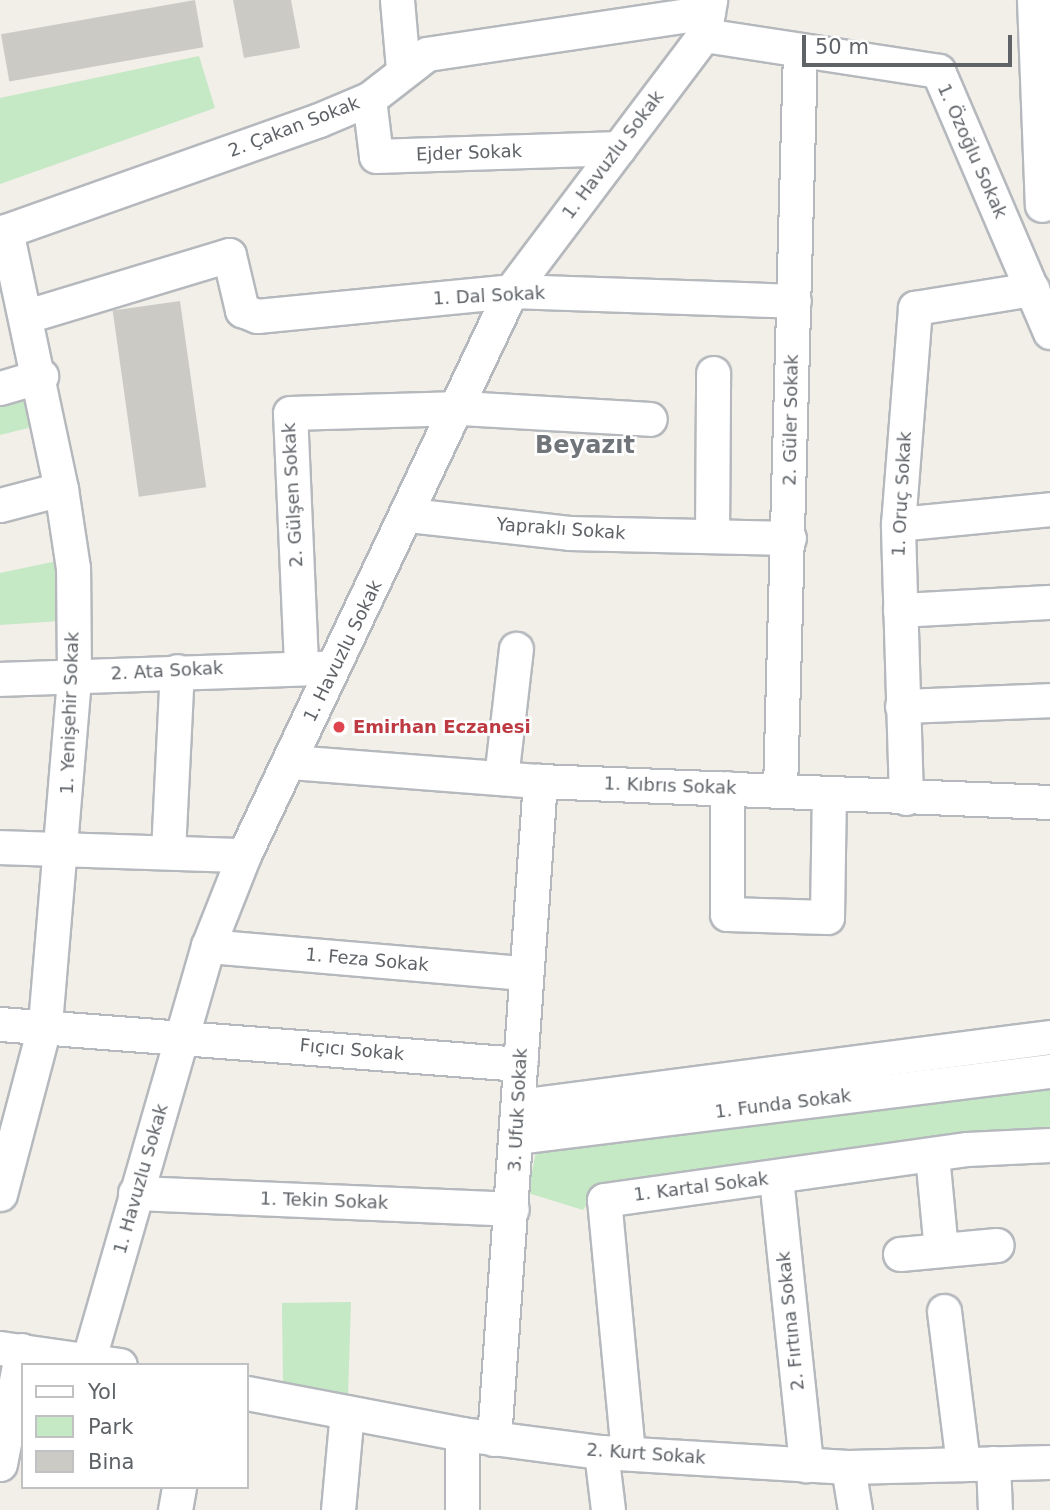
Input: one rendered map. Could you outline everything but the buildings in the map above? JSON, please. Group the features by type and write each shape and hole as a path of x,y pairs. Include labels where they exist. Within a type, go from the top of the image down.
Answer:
{"street":[{"path":"397,0 403,68"},
{"path":"997,207 1046,205 1034,0"},
{"name":"2. Çakan Sokak","path":"3,232 369,99 403,68 427,54 514,37 707,16"},
{"name":"1. Özoğlu Sokak","path":"707,16 800,51 938,71 1050,332"},
{"name":"1. Havuzlu Sokak","path":"105,1361 135,1193 208,946 244,855 461,408 512,291 619,148 707,16"},
{"name":"2. Güler Sokak","path":"780,790 789,538 800,51"},
{"name":"Ejder Sokak","path":"369,99 376,156 619,148"},
{"name":"1. Yenişehir Sokak","path":"0,1194 45,1024 64,850 74,675 73,568 61,489 41,376 3,232"},
{"name":"1. Dal Sokak","path":"27,316 229,255 242,310 257,316 512,291 794,301"},
{"name":"1. Oruç Sokak","path":"906,798 898,524 915,308 1032,289"},
{"path":"712,536 713,373"},
{"path":"0,388 41,376"},
{"path":"461,408 650,419"},
{"name":"2. Gülşen Sokak","path":"301,664 290,413 461,408"},
{"path":"0,505 61,489"},
{"path":"898,524 1050,509"},
{"name":"Yapraklı Sokak","path":"409,515 569,533 789,538"},
{"path":"900,610 1050,603"},
{"path":"501,778 516,649"},
{"name":"2. Ata Sokak","path":"0,679 301,664 334,669"},
{"path":"168,852 177,671"},
{"path":"902,706 1050,700"},
{"name":"1. Kıbrıs Sokak","path":"291,762 540,781 1050,802"},
{"name":"3. Ufuk Sokak","path":"462,1510 478,1436 512,1209 540,781"},
{"path":"727,788 727,914 827,918 830,793"},
{"path":"0,847 244,855"},
{"name":"1. Feza Sokak","path":"208,946 526,973"},
{"name":"Fıçıcı Sokak","path":"0,1024 45,1024 520,1064"},
{"name":"1. Funda Sokak","path":"517,1122 1050,1037"},
{"name":"1. Funda Sokak","path":"517,1122 1050,1071"},
{"name":"1. Kartal Sokak","path":"614,1453 604,1200 932,1155 1050,1145"},
{"path":"932,1155 941,1250"},
{"name":"2. Fırtına Sokak","path":"776,1178 806,1465"},
{"name":"1. Tekin Sokak","path":"135,1193 512,1209"},
{"path":"900,1254 997,1245"},
{"path":"944,1311 978,1464 995,1510"},
{"path":"0,1464 11,1349 105,1361"},
{"name":"2. Kurt Sokak","path":"248,1392 478,1436 614,1453 848,1467 1050,1462"},
{"path":"338,1510 347,1412"},
{"path":"608,1510 614,1453"},
{"path":"848,1467 855,1510"},
{"path":"175,1510 179,1489"}],"green space":[{"path":"199,56 215,108 0,184 0,98"},
{"path":"34,394 40,425 0,435 0,404"},
{"path":"57,561 60,621 0,625 0,573"},
{"path":"1050,1087 1050,1135 596,1190 583,1210 528,1193 537,1146"},
{"path":"351,1302 348,1395 283,1383 282,1303"}],"place":[{"name":"Emirhan Eczanesi","path":"339,727"}],"district":[{"name":"Beyazıt","path":"585,446"}]}
